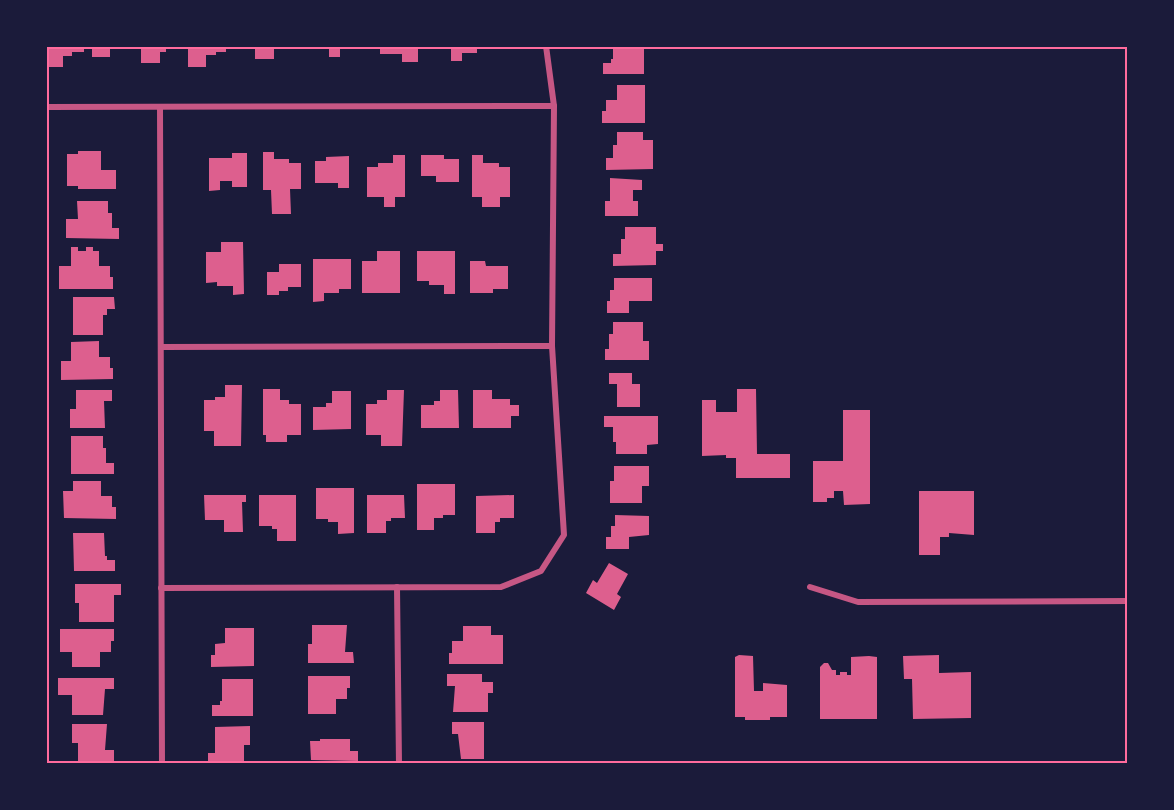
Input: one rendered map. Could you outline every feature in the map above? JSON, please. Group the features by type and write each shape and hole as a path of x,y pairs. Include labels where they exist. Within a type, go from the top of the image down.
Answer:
{"street":[{"path":"161,588 501,587 541,571 564,535 552,346 554,106 546,46"},
{"path":"46,107 554,106"},
{"path":"160,107 162,764"},
{"path":"160,347 552,346"},
{"path":"397,587 399,764"},
{"path":"810,587 858,602 1128,601"}],"building":[{"path":"46,46 84,46 84,52 72,52 72,56 63,56 63,67 46,67"},
{"path":"92,46 110,46 110,57 92,57"},
{"path":"141,46 166,46 166,52 160,52 160,63 141,63"},
{"path":"188,46 226,46 226,52 206,55 206,67 188,67"},
{"path":"255,46 274,46 274,59 255,59"},
{"path":"282,46 308,46 308,49 282,49"},
{"path":"329,46 340,46 340,57 329,57"},
{"path":"380,46 418,46 418,62 402,62 402,54 380,54"},
{"path":"451,46 489,46 489,49 477,49 477,53 462,53 462,61 451,61"},
{"path":"613,46 644,46 644,74 603,74 603,63 611,63 613,59"},
{"path":"617,85 645,85 645,123 602,123 602,111 606,111 606,100 617,100"},
{"path":"617,132 643,132 643,140 653,140 653,169 606,170 606,158 613,158 613,145 617,145"},
{"path":"78,151 101,151 101,170 116,170 116,189 78,189 78,186 67,186 67,154 78,154"},
{"path":"263,152 274,152 274,159 289,159 289,163 301,163 301,189 290,189 291,214 272,214 271,190 263,190"},
{"path":"232,153 247,153 247,187 232,187 232,181 220,181 220,190 209,191 209,158 232,158"},
{"path":"393,155 405,155 405,197 395,197 395,207 384,207 384,197 367,197 367,167 378,167 378,163 393,163"},
{"path":"421,155 444,155 444,159 459,159 459,182 436,182 436,176 421,176"},
{"path":"472,155 483,155 483,163 499,163 499,167 510,167 510,197 500,197 500,207 482,207 482,197 472,197"},
{"path":"349,156 349,188 338,188 338,183 315,183 315,161 326,161 326,157"},
{"path":"610,178 642,180 642,190 633,190 633,201 638,201 638,216 605,216 605,201 610,201"},
{"path":"77,201 108,201 108,213 112,213 112,228 119,228 119,239 66,238 66,219 78,219"},
{"path":"625,227 656,227 656,244 663,244 663,251 656,251 656,265 613,266 613,254 621,254 621,239 625,239"},
{"path":"221,242 243,242 244,294 233,295 233,286 217,286 217,282 206,283 206,252 221,252"},
{"path":"71,247 78,247 78,251 86,251 86,247 93,247 93,251 99,251 99,266 110,266 113,289 59,289 59,266 71,266"},
{"path":"377,251 400,251 400,293 362,293 362,261 377,261"},
{"path":"417,251 455,251 455,294 444,294 444,285 429,285 429,281 417,281"},
{"path":"313,259 351,259 351,289 339,289 339,293 324,293 324,301 313,302"},
{"path":"470,261 485,261 486,266 508,266 508,289 493,289 493,293 470,293"},
{"path":"279,264 301,264 301,287 288,287 288,291 279,291 279,295 267,295 267,272 279,272"},
{"path":"614,278 652,278 652,301 629,301 629,313 607,313 610,290 614,290"},
{"path":"73,297 114,297 115,309 107,309 107,315 103,315 103,335 73,335"},
{"path":"613,322 643,322 643,341 649,341 649,360 605,360 605,349 609,349 609,334 613,334"},
{"path":"99,341 99,357 110,357 113,379 61,380 61,361 71,361 71,342"},
{"path":"609,373 632,373 632,384 640,384 640,407 617,407 617,384 609,384"},
{"path":"225,385 242,385 241,446 214,446 214,431 204,431 204,400 225,397"},
{"path":"263,389 280,389 280,400 289,400 289,404 301,404 301,435 287,435 287,442 266,442 266,435 263,435"},
{"path":"737,389 756,389 757,454 790,454 790,478 736,478 736,458 726,458 726,455 702,456 702,400 716,400 716,412 737,412"},
{"path":"76,390 112,390 112,401 104,401 105,428 70,428 70,409 76,409"},
{"path":"387,390 404,390 402,446 381,446 381,435 366,435 366,404 377,404 377,400 387,400"},
{"path":"440,390 458,390 459,428 421,428 421,405 434,405 434,401 440,401"},
{"path":"473,390 492,390 492,399 510,399 510,405 519,405 519,416 511,416 511,428 473,428"},
{"path":"332,391 351,391 351,429 313,430 313,407 326,407 326,403 332,403"},
{"path":"843,410 870,410 870,504 844,505 843,491 834,491 834,498 827,498 827,502 813,502 813,461 843,461"},
{"path":"604,416 658,416 658,444 647,445 647,454 616,454 613,427 604,427"},
{"path":"71,436 103,436 106,463 114,463 114,474 71,474"},
{"path":"614,466 649,466 649,486 642,486 642,503 610,503 610,481 614,481"},
{"path":"73,481 101,481 101,496 112,496 112,507 116,507 116,519 64,518 63,491 73,491"},
{"path":"417,484 455,484 455,515 434,518 434,530 417,530"},
{"path":"316,488 354,488 354,533 338,534 338,522 316,519"},
{"path":"919,491 974,491 974,535 949,533 949,537 940,537 940,555 919,555"},
{"path":"204,495 246,495 246,502 242,502 243,532 224,532 224,520 205,520"},
{"path":"259,495 296,495 296,541 277,541 277,529 272,529 272,526 259,526"},
{"path":"367,495 404,495 405,518 391,518 391,521 386,521 386,533 367,533"},
{"path":"514,495 514,518 500,518 500,522 495,522 495,533 476,533 476,496"},
{"path":"615,515 649,516 649,535 629,537 629,549 606,549 606,537 611,537 611,526 615,526"},
{"path":"73,533 104,533 105,556 107,560 115,560 115,571 74,571"},
{"path":"609,563 628,574 617,594 621,597 614,610 586,593 593,580 597,583"},
{"path":"75,584 121,584 121,595 114,595 114,622 79,622 79,603 75,603"},
{"path":"312,625 347,625 345,652 353,652 354,663 308,663 308,644 312,644"},
{"path":"463,626 491,626 491,635 503,635 503,664 449,664 452,641 463,641"},
{"path":"225,628 254,628 254,666 211,667 211,655 215,655 215,644 225,643"},
{"path":"60,629 114,629 111,652 100,652 100,667 72,667 72,652 60,652"},
{"path":"939,655 939,673 971,672 971,718 913,719 912,679 904,679 903,656"},
{"path":"753,656 754,691 763,691 763,683 787,685 787,717 745,720 745,717 735,717 735,657"},
{"path":"851,657 877,657 877,719 820,719 820,667 828,663 832,670 836,670 836,675 840,675 840,672 847,672 847,675 851,675"},
{"path":"447,674 482,674 482,682 493,682 493,693 488,693 488,712 453,712 455,686 447,686"},
{"path":"308,676 350,676 347,699 336,699 336,714 308,714"},
{"path":"58,678 114,678 114,689 105,689 103,715 72,715 72,695 58,695"},
{"path":"222,679 253,679 253,716 212,716 212,705 220,705 222,701"},
{"path":"452,722 484,722 484,759 461,759 458,734 452,734"},
{"path":"72,724 107,724 105,750 114,750 114,762 78,762 78,743 72,743"},
{"path":"250,726 250,745 244,745 244,764 208,764 208,753 215,753 215,727"},
{"path":"320,739 350,739 350,751 358,751 358,761 311,760 310,741 320,741"}]}
